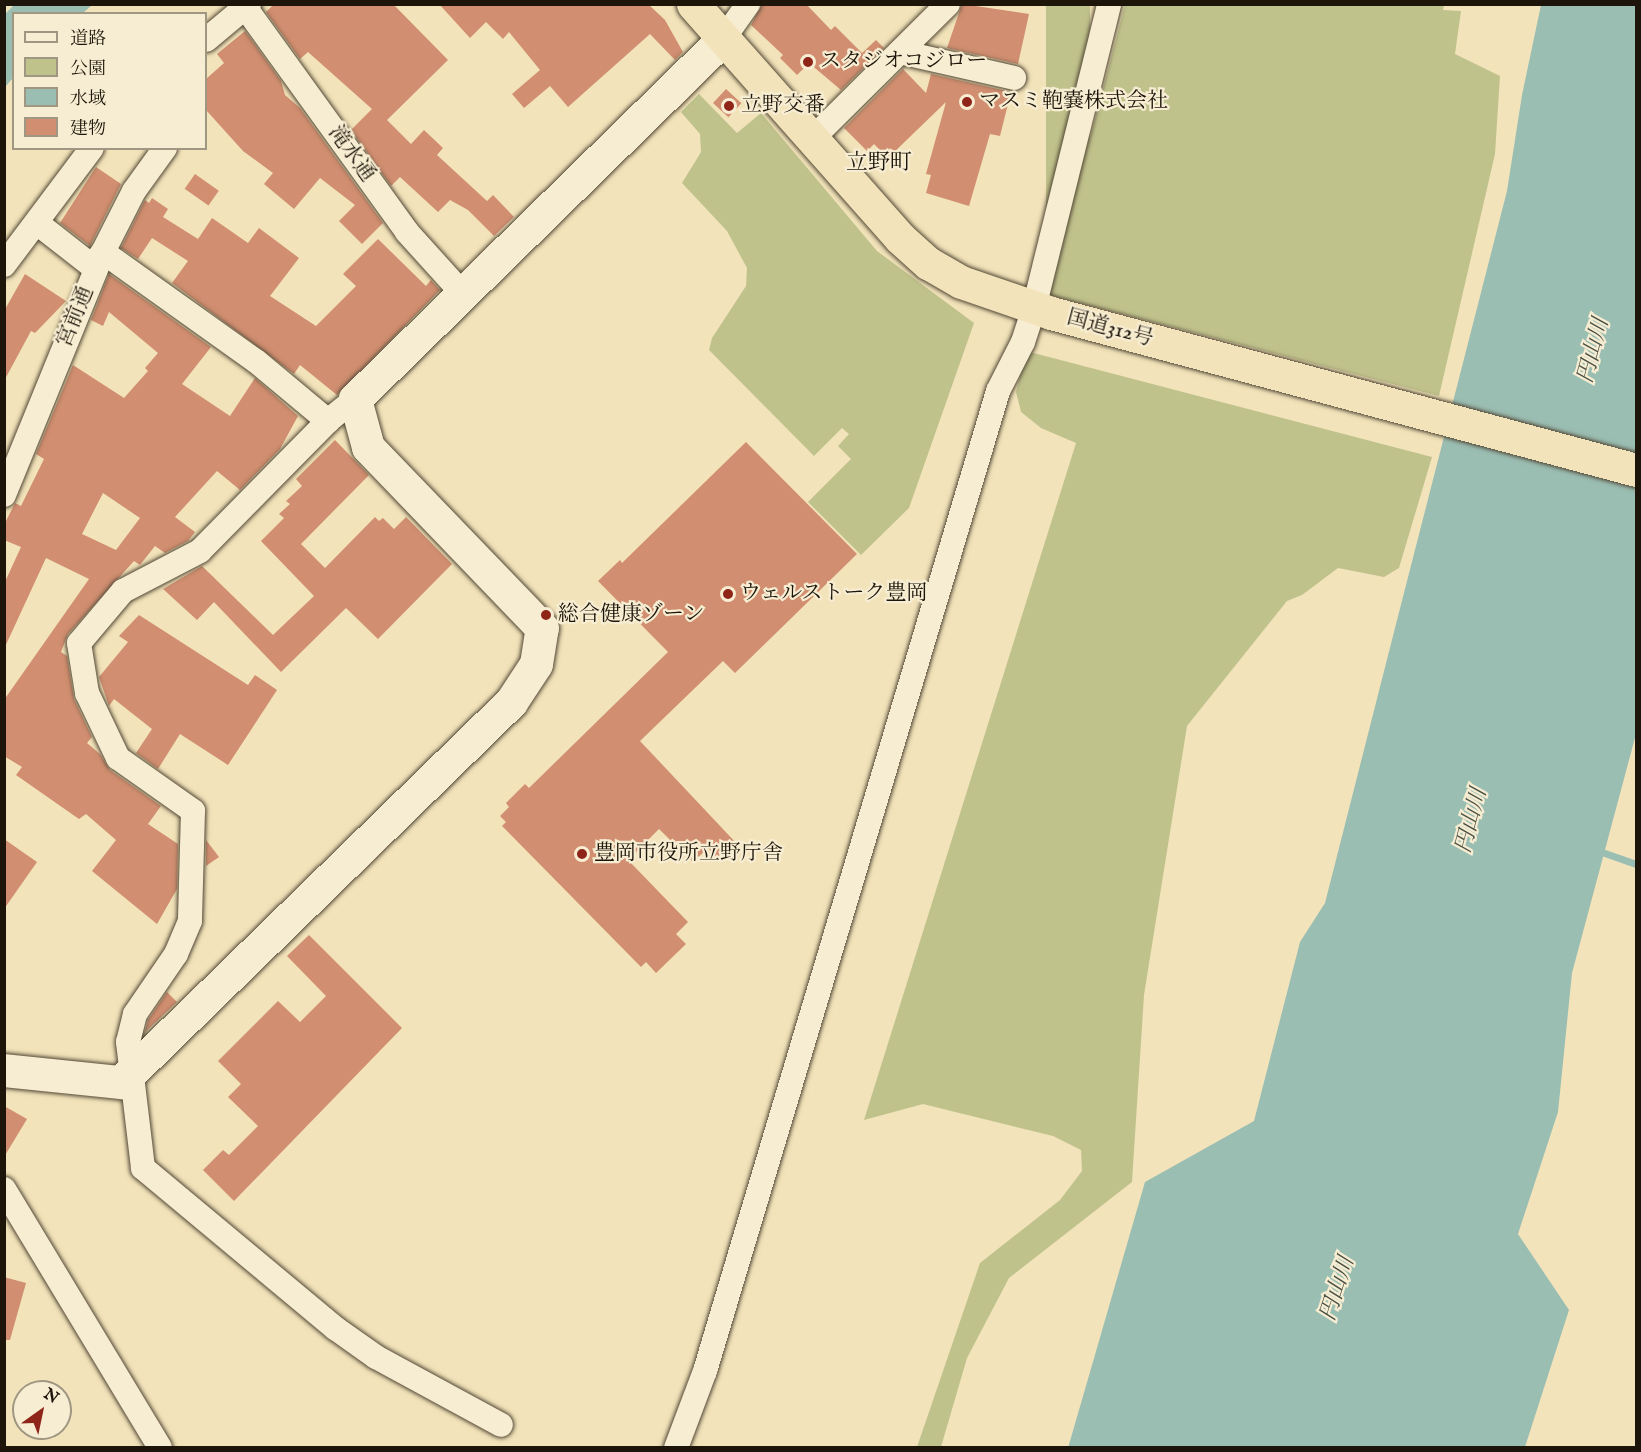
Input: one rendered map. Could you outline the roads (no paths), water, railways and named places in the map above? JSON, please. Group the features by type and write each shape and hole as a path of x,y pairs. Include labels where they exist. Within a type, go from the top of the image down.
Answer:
{"highway":[{"name":"国道312号","path":"693,4 900,238 928,263 992,296 1636,470"}],"street":[{"path":"501,1425 376,1357 335,1328 143,1168 128,1042 135,1014 176,954 190,921 193,811 118,758 87,693 79,643 123,591 200,551 328,421 355,399 464,295 724,38 748,4"},
{"path":"813,138 948,4"},
{"path":"676,1448 705,1371 998,391 1023,342 1043,310 1109,4"},
{"path":"207,39 247,6"},
{"name":"滝水通","path":"247,6 407,232 464,295"},
{"path":"900,52 1014,78"},
{"path":"4,265 91,150"},
{"name":"宮前通","path":"4,495 103,252 134,191 164,150"},
{"path":"37,223 92,266 103,252 256,361 328,421"},
{"path":"4,1070 121,1082 511,702 536,664 542,628 368,447 355,399"},
{"path":"4,1189 160,1448"}],"water":[{"path":"14,5 92,5 84,12 12,12 12,79 5,87 5,14"},
{"name":"円山川","path":"1541,5 1636,5 1636,734 1572,973 1558,1112 1518,1234 1569,1310 1525,1447 1068,1448 1145,1182 1254,1121 1300,942 1325,903 1507,191 1522,95"}],"waterway":[{"path":"1596,850 1636,864"}],"place":[{"name":"スタジオコジロー","path":"808,62"},
{"name":"マスミ鞄嚢株式会社","path":"967,102"},
{"name":"立野交番","path":"729,106"},
{"name":"ウェルストーク豊岡","path":"728,594"},
{"name":"総合健康ゾーン","path":"546,615"},
{"name":"豊岡市役所立野庁舎","path":"582,854"}],"district":[{"name":"立野町","path":"879,164"}]}
